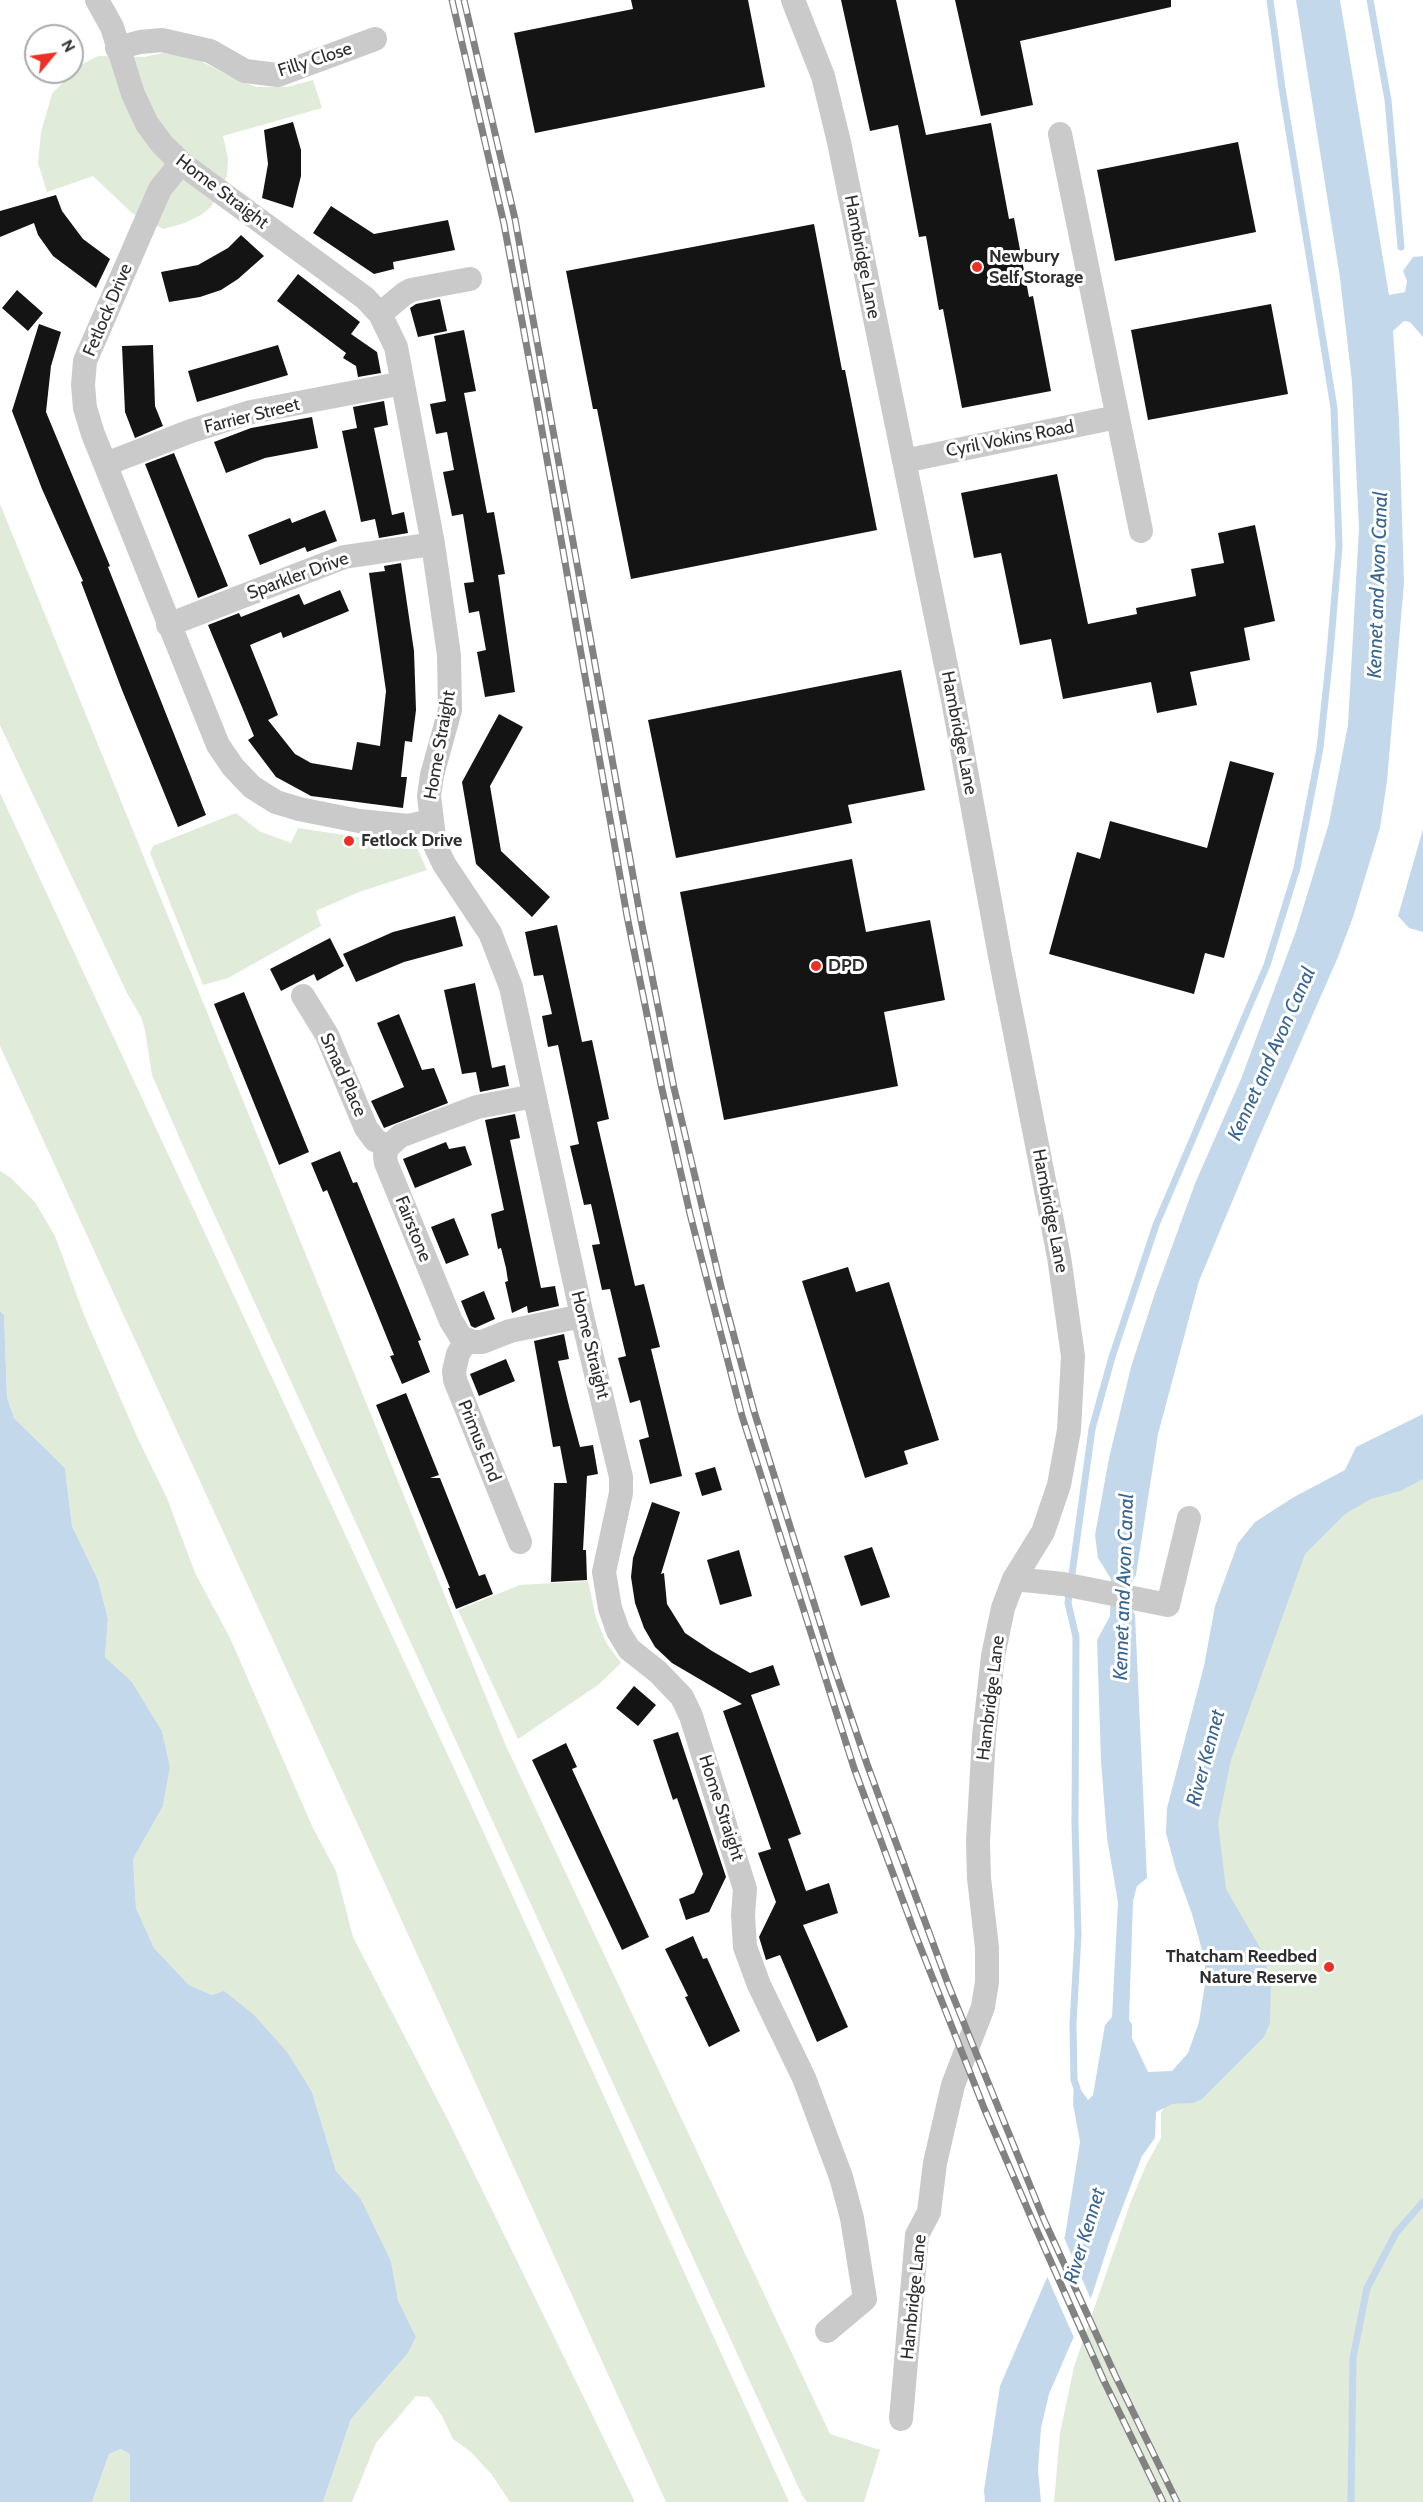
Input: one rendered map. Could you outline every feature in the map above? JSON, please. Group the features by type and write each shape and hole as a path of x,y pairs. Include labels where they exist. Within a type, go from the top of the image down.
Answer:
{"street":[{"name":"Home Straight","path":"97,0 112,27 133,94 147,124 162,144 181,163 365,298 380,314 396,347 433,544 451,680 450,710 432,775 429,796 430,821 435,845 444,864 490,933 511,987 582,1316 621,1477 621,1493 604,1572 610,1608 618,1631 629,1649 658,1672 682,1697 692,1716 745,1889 743,1916 745,1947 759,1985 804,2078 841,2177 852,2218 865,2299 827,2331"},
{"name":"Hambridge Lane","path":"793,0 823,76 839,142 953,700 1059,1257 1072,1345 1069,1431 1059,1485 1043,1532 1014,1579 1003,1608 993,1656 984,1736 978,1841 979,1878 987,1948 987,1982 983,2007 953,2085 935,2163 929,2212 917,2235 902,2420"},
{"name":"Filly Close","path":"117,48 140,42 162,40 210,51 245,71 278,75 375,39"},
{"path":"1060,134 1141,531"},
{"name":"Fetlock Drive","path":"181,163 160,189 85,361 83,385 85,408 106,464 168,625 218,744 233,767 252,786 276,802 359,821 409,826 430,821"},
{"path":"380,314 411,290 470,279"},
{"name":"Farrier Street","path":"106,464 191,431 251,412 403,383"},
{"name":"Cyril Vokins Road","path":"904,461 1117,417"},
{"name":"Sparkler Drive","path":"168,625 344,558 433,544"},
{"name":"Smad Place","path":"303,996 327,1035 366,1128 375,1140 388,1147"},
{"path":"388,1147 400,1136 456,1114 477,1107 534,1096"},
{"name":"Fairstone","path":"388,1147 385,1155 386,1163 450,1322 466,1341"},
{"path":"466,1341 482,1342 510,1331 582,1316"},
{"name":"Primus End","path":"466,1341 458,1354 454,1371 455,1380 520,1542"},
{"path":"1014,1579 1073,1586 1168,1605 1189,1518"}],"green space":[{"path":"163,53 193,57 239,81 257,87 287,87 313,80 322,108 223,136 228,158 227,176 211,207 185,223 163,229 132,213 93,176 47,192 38,163 41,132 52,94 61,84 84,84 84,63 98,56 144,57"},
{"path":"0,504 506,1746 830,2434 880,2450 864,2502 807,2502 802,2495 187,1155 152,1075 141,1017 127,993 0,725"},
{"path":"0,793 478,1820 789,2502 666,2502 0,1046"},
{"path":"236,813 259,831 291,843 298,828 416,846 427,870 359,892 316,911 321,926 228,978 203,985 150,853 153,846"},
{"path":"0,1171 11,1178 35,1202 55,1236 84,1315 139,1441 167,1498 195,1573 230,1638 313,1828 336,1871 353,1937 448,2120 635,2502 510,2502 492,2475 471,2452 453,2439 442,2416 429,2397 416,2396 376,2443 352,2502 323,2502 351,2419 408,2353 416,2337 398,2300 391,2261 361,2199 336,2171 312,2092 212,1995 189,1985 154,1948 136,1908 133,1859 163,1806 170,1767 162,1731 132,1682 105,1657 108,1619 98,1580 72,1526 65,1468 14,1418 7,1397 4,1315 0,1311"},
{"name":"Thatcham Reedbed Nature Reserve","path":"1423,1443 1423,2502 1054,2502 1060,2433 1074,2367 1130,2204 1146,2165 1161,2138 1161,2113 1173,2092 1219,2046 1190,1837 1256,1586"},
{"path":"588,1581 596,1618 607,1644 621,1663 598,1685 518,1739 458,1610 520,1585"},
{"path":"121,2449 130,2453 130,2502 92,2502 109,2454"}],"water":[{"path":"1296,0 1340,0 1389,295 1405,292 1407,281 1403,271 1413,257 1423,256 1423,337 1410,322 1404,321 1393,331 1399,419 1404,583 1387,781 1380,828 1353,917 1338,957 1199,1281 1158,1434 1136,1575 1130,1585 1127,1598 1135,1615 1147,1878 1137,1886 1133,1901 1129,2020 1132,2024 1132,2038 1148,2072 1172,2071 1188,2053 1199,2022 1205,1984 1205,1961 1166,1833 1167,1808 1204,1666 1215,1606 1238,1543 1255,1522 1294,1497 1345,1470 1356,1447 1423,1414 1423,1479 1400,1491 1371,1499 1345,1514 1305,1554 1231,1760 1218,1823 1226,1889 1263,1953 1271,1982 1270,2023 1264,2037 1202,2099 1193,2103 1172,2104 1156,2112 1155,2138 1142,2156 1092,2295 1049,2394 1041,2428 1038,2470 1041,2502 985,2502 984,2490 1000,2386 1065,2236 1080,2142 1073,2104 1074,2080 1088,2100 1093,2095 1105,2025 1112,2017 1118,1902 1107,1838 1101,1761 1097,1640 1110,1616 1111,1579 1098,1558 1095,1535 1109,1458 1131,1367 1155,1293 1196,1181 1241,1079 1296,931 1329,823 1348,725 1359,528 1352,382 1340,278"},
{"path":"1423,829 1423,932 1409,928 1398,916"},
{"path":"0,1311 4,1315 7,1397 14,1418 65,1468 72,1526 98,1580 108,1619 105,1657 132,1682 162,1731 170,1767 163,1806 133,1859 136,1908 154,1948 189,1985 212,1995 224,1991 254,2015 287,2052 312,2092 336,2171 361,2199 391,2261 398,2300 416,2337 408,2353 351,2419 323,2502 130,2502 130,2454 121,2449 109,2454 92,2502 0,2502"}],"pier":[{"path":"1062,2233 1092,2302 1075,2340 1046,2274"}],"building":[{"path":"631,0 748,0 765,87 535,133 514,33 633,9"},
{"name":"Newbury Self Storage","path":"841,0 896,0 926,135 991,123 1009,219 1014,218 1029,297 1033,296 1051,391 962,408 943,309 939,310 926,236 919,237 898,125 870,131"},
{"path":"955,0 1171,0 1171,7 1020,41 1033,105 981,116"},
{"path":"293,122 301,150 301,176 293,208 262,198 268,164 264,130"},
{"path":"1238,142 1256,232 1115,261 1097,170"},
{"path":"56,195 62,211 83,239 110,259 96,288 53,256 38,235 34,223 0,237 0,211"},
{"path":"331,206 374,234 448,220 455,250 393,262 394,269 374,274 313,233"},
{"path":"814,224 842,370 845,370 877,530 631,579 597,409 593,409 566,271"},
{"path":"241,235 264,256 238,279 221,290 200,297 169,302 161,272 198,265 228,248"},
{"path":"298,274 360,322 351,334 377,352 381,373 358,377 356,366 343,358 346,353 277,301"},
{"path":"17,290 43,313 28,331 2,308"},
{"path":"440,299 447,331 418,337 410,308 416,304"},
{"path":"1271,304 1288,394 1148,420 1131,330"},
{"path":"39,324 61,332 51,366 46,412 110,566 108,567 206,815 178,827 122,690 81,582 83,581 42,489 12,411"},
{"path":"464,330 476,391 464,393 487,513 494,512 505,574 498,575 515,692 485,697 477,652 486,650 479,611 469,613 464,583 474,582 463,514 452,516 443,472 454,470 447,432 436,434 430,404 446,401 434,336"},
{"path":"153,345 155,406 163,426 135,438 125,412 122,346"},
{"path":"278,345 288,375 197,402 188,371"},
{"path":"384,401 388,425 374,428 392,515 404,512 408,533 379,538 375,519 361,522 342,431 357,428 353,407"},
{"path":"312,417 318,448 265,458 226,473 214,442 251,428"},
{"path":"174,453 228,586 198,598 145,464"},
{"path":"1057,474 1088,624 1137,614 1136,608 1196,596 1191,569 1224,563 1218,533 1255,525 1275,621 1244,628 1250,660 1190,672 1197,705 1157,713 1151,682 1063,699 1051,639 1020,645 1001,553 974,558 961,493"},
{"path":"325,510 337,541 307,552 305,547 260,565 248,535 290,518 292,523"},
{"path":"401,563 414,651 416,710 412,742 405,741 401,777 407,777 403,808 311,796 276,777 248,740 254,736 208,625 239,613 241,617 299,594 304,605 340,590 349,611 283,638 281,632 250,645 278,715 268,720 295,754 311,763 352,770 357,742 380,746 386,691 369,573 385,571 384,566"},
{"path":"901,670 925,790 848,805 852,823 676,858 648,720"},
{"path":"499,714 523,727 490,786 501,851 550,897 532,917 476,864 462,782"},
{"path":"1230,761 1274,773 1224,958 1205,953 1194,994 1049,954 1077,852 1100,859 1110,821 1207,848"},
{"name":"DPD","path":"852,859 866,932 930,920 945,1000 884,1012 898,1086 724,1120 680,892"},
{"path":"455,916 463,946 404,962 356,982 343,954 393,932"},
{"path":"557,925 582,1042 592,1040 609,1119 597,1122 635,1286 644,1284 660,1347 651,1349 682,1476 650,1484 639,1440 649,1437 640,1400 630,1403 618,1358 626,1356 610,1289 602,1290 592,1245 600,1244 591,1204 584,1205 570,1146 579,1144 558,1045 548,1047 542,1016 552,1014 543,975 534,976 525,932"},
{"path":"330,938 344,966 317,981 314,974 281,991 270,969"},
{"path":"475,983 492,1068 505,1065 509,1086 480,1092 476,1072 462,1074 444,990"},
{"path":"244,992 309,1152 279,1165 214,1004"},
{"path":"399,1014 422,1070 434,1068 448,1103 384,1128 371,1101 404,1087 377,1023"},
{"path":"515,1114 520,1138 510,1140 541,1288 555,1286 559,1306 528,1313 527,1306 512,1313 505,1282 508,1281 506,1268 501,1248 498,1249 491,1214 504,1210 485,1120"},
{"path":"446,1142 449,1149 465,1146 472,1165 415,1188 403,1159"},
{"path":"340,1151 353,1183 357,1182 421,1340 418,1341 430,1372 402,1384 390,1356 394,1355 327,1190 323,1192 311,1163"},
{"path":"454,1218 469,1255 446,1264 431,1227"},
{"path":"848,1267 856,1292 889,1282 939,1440 904,1451 908,1464 865,1478 802,1281"},
{"path":"484,1291 495,1319 475,1328 471,1326 461,1301"},
{"path":"564,1334 569,1359 558,1361 580,1447 593,1445 598,1474 587,1476 583,1550 586,1550 587,1580 551,1582 554,1483 567,1483 560,1446 553,1447 534,1341"},
{"path":"506,1359 515,1381 479,1396 470,1374"},
{"path":"406,1393 439,1475 430,1478 440,1478 479,1576 485,1574 493,1594 456,1609 448,1588 450,1588 376,1405"},
{"path":"715,1467 722,1490 702,1496 695,1473"},
{"path":"652,1502 680,1512 661,1574 664,1573 667,1604 685,1633 750,1673 773,1665 780,1685 751,1695 801,1834 788,1839 806,1891 829,1883 838,1913 803,1925 848,2027 817,2042 780,1955 766,1960 759,1937 776,1902 758,1853 771,1849 723,1711 742,1704 672,1663 655,1647 644,1628 635,1603 631,1577 633,1558"},
{"path":"872,1547 890,1597 861,1606 844,1556"},
{"path":"739,1550 752,1596 720,1605 707,1560"},
{"path":"634,1686 656,1705 638,1726 616,1708"},
{"path":"678,1732 726,1877 709,1912 686,1920 679,1899 694,1893 703,1874 677,1798 673,1800 653,1740"},
{"path":"566,1743 577,1767 572,1769 649,1937 622,1950 532,1760"},
{"path":"693,1936 703,1959 707,1958 740,2031 709,2047 665,1949"}],"waterway":[{"path":"1077,2088 1074,2080 1073,2024 1078,1935 1075,1823 1076,1637 1068,1603 1092,1429 1112,1357 1156,1225 1267,965 1297,868 1320,748 1330,653 1339,546 1334,408 1270,0"},
{"path":"1370,0 1388,100 1401,247"},
{"path":"1351,2502 1353,2358 1367,2288 1396,2233 1423,2202"}],"railway":[{"path":"452,0 504,224 627,916 662,1089 690,1214 742,1416 854,1768 916,1936 984,2108 1034,2224 1104,2381 1163,2502"},
{"path":"464,0 515,219 641,920 674,1088 724,1299 754,1411 832,1661 867,1764 948,1984 1044,2220 1115,2375 1177,2502"}],"place":[{"name":"Newbury Self Storage","path":"977,267"},
{"name":"Fetlock Drive","path":"349,841"},
{"name":"DPD","path":"816,966"},
{"name":"Thatcham Reedbed Nature Reserve","path":"1329,1967"}],"water label":[{"name":"Kennet and Avon Canal","path":"1378,585"},
{"name":"Kennet and Avon Canal","path":"1272,1054"},
{"name":"Kennet and Avon Canal","path":"1124,1587"},
{"name":"River Kennet","path":"1206,1758"},
{"name":"River Kennet","path":"1085,2236"}]}
